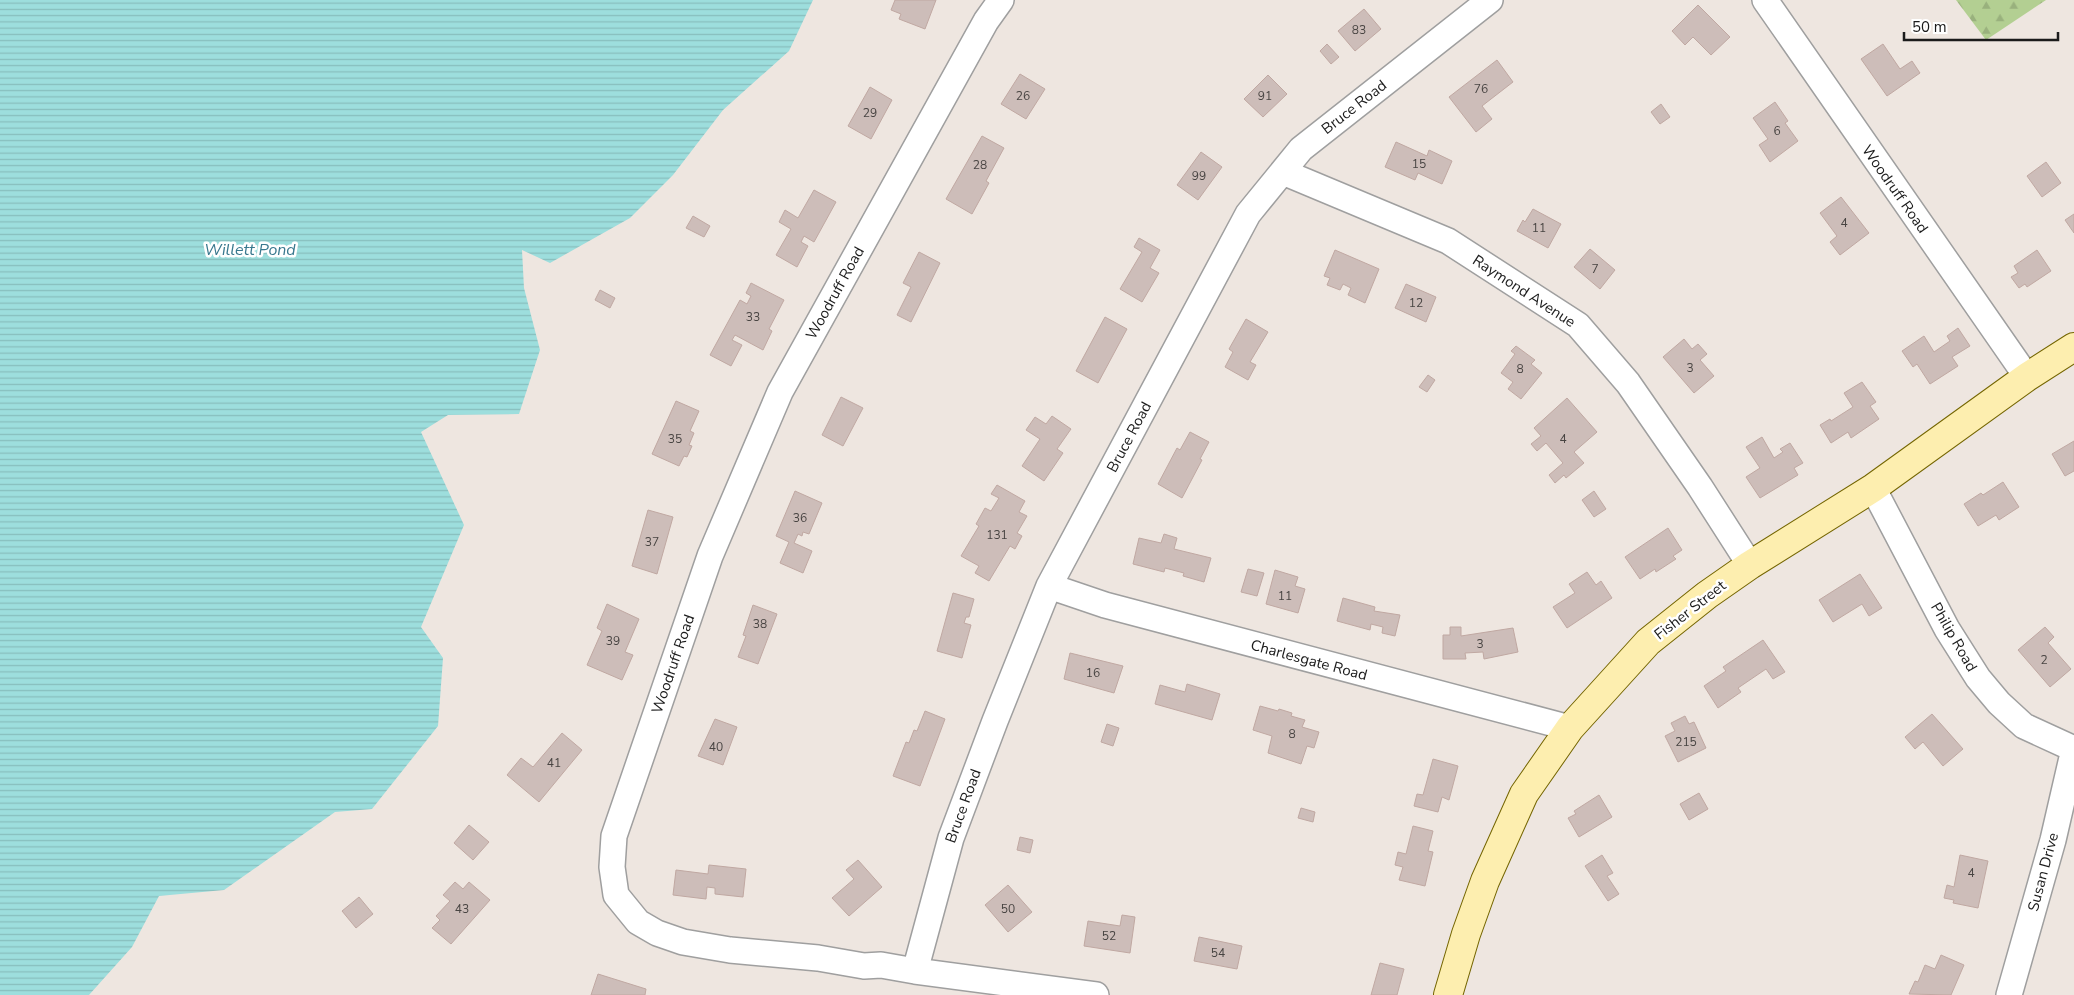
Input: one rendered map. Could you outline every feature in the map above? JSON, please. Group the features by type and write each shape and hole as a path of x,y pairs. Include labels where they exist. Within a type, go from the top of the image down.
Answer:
{"main road":[{"name":"Fisher Street","path":"1448,995 1466,934 1485,881 1524,794 1570,728 1648,642 1750,565 1873,488 2027,377 2074,347"}],"street":[{"name":"Woodruff Road","path":"1001,0 982,30 780,392 710,556 614,836 612,867 616,895 638,922 657,933 683,942 730,950 818,958 864,966 881,965 1096,995"},
{"name":"Bruce Road","path":"915,971 950,838 1049,586 1248,214 1301,149 1490,0"},
{"name":"Woodruff Road","path":"1765,0 2027,377"},
{"name":"Raymond Avenue","path":"1283,172 1448,241 1578,325 1628,383 1700,487 1750,565"},
{"name":"Philip Road","path":"1873,488 1948,628 1978,678 1999,703 2024,726 2074,749"},
{"name":"Charlesgate Road","path":"1049,586 1105,605 1570,728"},
{"name":"Susan Drive","path":"2010,995 2053,840 2074,749"}],"green space":[{"path":"1956,0 2046,0 1986,40"}],"water":[{"name":"Willett Pond","path":"0,0 813,0 789,51 723,110 673,175 630,218 550,263 522,250 524,288 540,350 519,414 448,415 421,432 464,525 421,627 443,658 438,726 372,809 335,812 224,890 159,896 132,947 89,995 0,995"}],"building":[{"path":"895,0 936,0 925,29 899,19 901,14 891,10"},
{"path":"1698,5 1730,37 1711,55 1693,37 1685,45 1672,31"},
{"path":"1364,9 1381,29 1355,51 1338,31"},
{"path":"1327,44 1339,57 1331,64 1320,51"},
{"path":"1883,44 1900,69 1912,61 1920,73 1887,96 1861,59"},
{"path":"1497,60 1513,82 1482,106 1492,119 1476,132 1449,97"},
{"path":"1020,74 1045,89 1026,119 1001,104"},
{"path":"1268,75 1287,94 1263,117 1244,99"},
{"path":"870,87 892,100 871,139 848,126"},
{"path":"1775,102 1788,121 1785,123 1798,141 1770,162 1759,145 1768,139 1753,118"},
{"path":"1661,104 1670,117 1660,124 1651,112"},
{"path":"982,136 1004,148 986,181 989,183 972,214 946,199"},
{"path":"1396,142 1427,156 1429,150 1452,161 1442,184 1418,173 1415,180 1385,167"},
{"path":"1201,152 1222,167 1198,200 1177,185"},
{"path":"2046,162 2061,183 2042,197 2027,176"},
{"path":"814,190 836,202 814,242 804,236 801,242 808,246 797,267 776,255 791,229 779,222 785,210 798,218"},
{"path":"1841,197 1869,233 1840,255 1830,242 1837,236 1820,213"},
{"path":"1533,209 1561,224 1548,248 1517,231 1523,220 1525,222"},
{"path":"2074,214 2074,233 2065,220"},
{"path":"693,216 710,226 704,237 686,228"},
{"path":"1139,238 1160,250 1150,268 1159,273 1142,302 1120,289 1142,252 1134,247"},
{"path":"1590,249 1615,270 1600,289 1574,267"},
{"path":"1335,250 1379,269 1365,303 1348,295 1351,288 1343,284 1340,290 1327,285 1330,278 1324,276"},
{"path":"2037,250 2051,271 2027,287 2025,284 2019,288 2011,277 2018,273 2014,266"},
{"path":"919,252 940,263 911,322 897,315 911,287 903,283"},
{"path":"751,283 784,300 769,329 772,331 763,350 735,335 732,340 742,345 731,366 710,355 740,300 747,304 751,296 746,293"},
{"path":"1406,284 1436,297 1426,322 1395,308"},
{"path":"600,290 615,298 610,308 595,300"},
{"path":"1105,317 1127,329 1098,383 1076,371"},
{"path":"1246,319 1268,332 1250,362 1256,365 1248,380 1225,367 1233,352 1229,349"},
{"path":"1958,328 1970,346 1952,357 1958,366 1930,384 1917,364 1913,367 1902,351 1924,336 1934,352 1950,341 1947,336"},
{"path":"1684,339 1692,349 1698,344 1707,354 1700,360 1714,376 1694,393 1663,357"},
{"path":"1516,346 1535,360 1531,364 1542,373 1521,399 1508,389 1513,382 1501,373 1515,354 1511,351"},
{"path":"1428,375 1435,380 1427,392 1419,387"},
{"path":"1862,382 1876,402 1870,406 1879,419 1851,438 1848,432 1831,443 1820,425 1830,419 1831,421 1853,407 1844,393"},
{"path":"841,397 863,408 843,446 822,435"},
{"path":"1567,398 1597,432 1574,452 1584,463 1566,478 1564,475 1555,483 1549,475 1563,463 1546,443 1537,451 1531,444 1541,436 1534,428"},
{"path":"676,401 699,411 690,431 694,433 689,445 692,446 687,457 684,456 679,466 652,454"},
{"path":"1052,416 1071,429 1057,449 1063,453 1044,481 1022,466 1040,439 1026,430 1035,417 1046,424"},
{"path":"1190,432 1209,442 1200,459 1202,460 1182,498 1158,484 1177,448 1180,450"},
{"path":"1762,437 1774,458 1783,452 1780,449 1790,443 1803,463 1794,468 1798,475 1760,498 1746,477 1760,468 1746,447"},
{"path":"2074,441 2074,471 2065,476 2052,454"},
{"path":"2003,482 2019,507 1999,520 1996,515 1978,526 1964,504"},
{"path":"997,485 1025,501 1019,512 1027,516 1017,533 1022,536 1015,549 1010,546 989,581 975,573 979,566 961,556 979,526 976,524 985,508 991,511 999,498 991,494"},
{"path":"795,491 822,503 809,534 803,532 802,536 798,534 794,543 812,551 803,573 780,563 789,542 776,536"},
{"path":"1594,491 1606,509 1594,517 1582,500"},
{"path":"648,510 673,517 657,574 632,566"},
{"path":"1668,528 1682,550 1673,556 1676,559 1656,572 1655,569 1640,579 1625,557"},
{"path":"1164,534 1177,538 1174,549 1211,558 1204,582 1183,576 1184,573 1165,568 1164,572 1133,564 1139,538 1161,543"},
{"path":"1248,569 1264,573 1257,596 1241,592"},
{"path":"1275,570 1298,577 1295,586 1305,589 1298,613 1266,604"},
{"path":"1587,572 1596,585 1601,581 1612,598 1567,628 1553,607 1575,593 1569,584"},
{"path":"1860,574 1882,608 1869,616 1862,604 1833,622 1819,600"},
{"path":"953,593 974,599 969,617 966,617 964,623 971,625 962,658 937,651"},
{"path":"1343,598 1375,607 1374,611 1400,615 1395,636 1382,633 1383,627 1371,624 1370,630 1337,621"},
{"path":"607,604 639,619 625,652 633,655 622,680 587,665 602,631 597,628"},
{"path":"753,605 777,614 758,664 738,657 746,636 743,635"},
{"path":"1450,627 1461,627 1461,636 1513,628 1518,652 1484,659 1483,652 1465,653 1466,659 1443,659 1443,635 1450,635"},
{"path":"2045,627 2054,637 2048,643 2071,669 2050,687 2018,650"},
{"path":"1763,640 1785,672 1773,679 1766,669 1738,688 1741,692 1718,708 1704,686 1726,671 1723,667"},
{"path":"1070,653 1123,666 1114,693 1064,679"},
{"path":"1187,684 1220,694 1212,720 1155,704 1160,685 1185,692"},
{"path":"1260,706 1292,713 1291,716 1305,720 1302,727 1319,732 1314,748 1307,746 1301,764 1268,753 1272,736 1253,730"},
{"path":"925,711 945,719 920,786 893,776 906,742 909,743 914,730 917,731"},
{"path":"1932,714 1963,749 1943,766 1923,742 1915,749 1905,737"},
{"path":"1685,716 1689,724 1694,722 1706,748 1678,762 1665,736 1675,731 1671,723"},
{"path":"715,719 737,727 723,765 698,756"},
{"path":"1107,724 1119,728 1113,746 1101,742"},
{"path":"562,733 582,750 539,802 507,775 521,758 533,767"},
{"path":"1433,759 1458,766 1449,800 1442,797 1438,812 1414,806 1417,794 1423,795"},
{"path":"1699,793 1708,809 1689,820 1680,804"},
{"path":"1599,795 1612,817 1579,837 1568,818 1576,814 1574,811"},
{"path":"1301,808 1315,812 1313,822 1298,818"},
{"path":"469,825 489,842 473,860 454,843"},
{"path":"1413,826 1433,831 1428,851 1433,852 1425,886 1399,880 1403,867 1395,865 1398,852 1406,854"},
{"path":"1020,837 1033,840 1030,853 1017,850"},
{"path":"1602,855 1613,873 1607,876 1619,894 1608,901 1585,866"},
{"path":"1960,855 1988,861 1978,908 1953,903 1954,900 1944,898 1947,885 1954,887"},
{"path":"858,860 882,887 849,916 832,898 854,879 846,870"},
{"path":"709,865 746,869 743,897 715,894 715,888 707,887 706,899 673,895 676,870 708,874"},
{"path":"455,882 463,889 469,882 490,900 451,944 432,928 440,920 436,916 450,901 443,895"},
{"path":"1008,885 1032,912 1008,932 985,905"},
{"path":"359,897 373,914 356,928 342,911"},
{"path":"1122,915 1135,917 1130,953 1084,946 1088,921 1120,926"},
{"path":"1199,937 1242,946 1237,969 1194,961"},
{"path":"1941,955 1964,965 1951,995 1909,994 1915,981 1918,982 1925,965 1935,969"},
{"path":"1380,963 1404,969 1397,995 1371,995"},
{"path":"598,974 646,989 645,995 591,995"}]}
